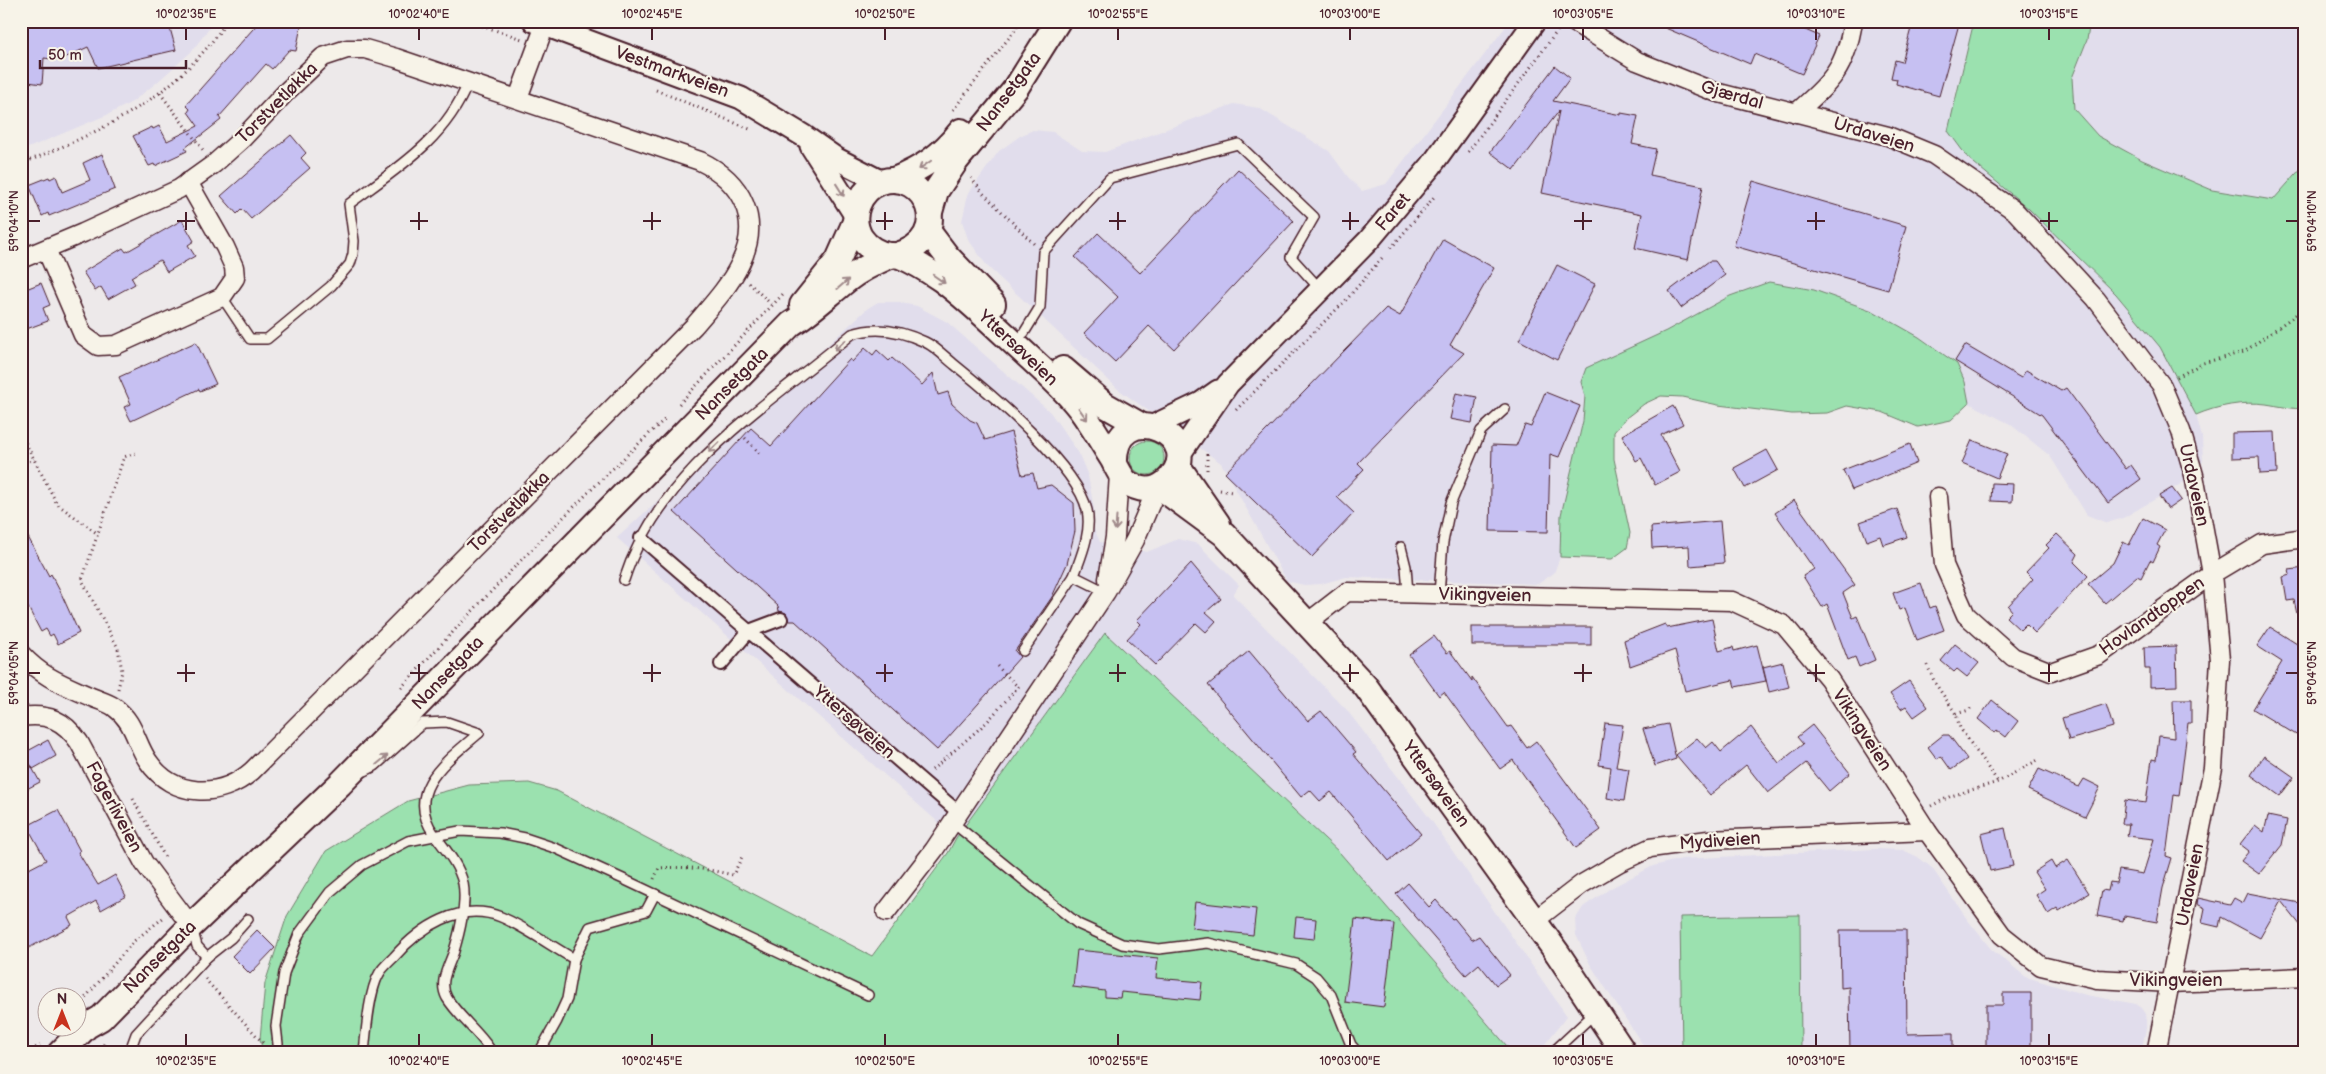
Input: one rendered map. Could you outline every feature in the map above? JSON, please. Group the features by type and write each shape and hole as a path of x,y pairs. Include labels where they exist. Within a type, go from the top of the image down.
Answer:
{"main road":[{"name":"Nansetgata","path":"888,181 916,171 945,151 1003,80 1046,21"},
{"name":"Nansetgata","path":"929,221 936,190 956,161 1016,88 1058,21"},
{"path":"888,181 905,182 915,188 922,195 929,221 916,248 895,255 876,251 867,245 860,237 855,219 858,204 863,195 888,181"},
{"name":"Nansetgata","path":"791,324 802,304 838,260 855,219"},
{"name":"Yttersøveien","path":"929,221 972,284 1091,395 1105,405 1148,426"},
{"name":"Nansetgata","path":"60,1053 87,1026 101,1018 191,926 340,784 791,324 809,313 846,280 862,270 895,255"},
{"name":"Yttersøveien","path":"895,255 917,264 942,280 982,314 1060,387 1087,418 1117,469"},
{"path":"1148,426 1170,436 1176,444 1178,460 1174,476 1158,488 1146,490 1136,488 1126,482 1117,469 1115,454 1118,443 1132,428 1148,426"},
{"name":"Yttersøveien","path":"1178,460 1224,534 1366,687 1534,920 1624,1053"},
{"name":"Yttersøveien","path":"1158,488 1224,534"},
{"name":"Nansetgata","path":"82,1053 101,1018"}],"street":[{"name":"Faret","path":"1178,460 1228,384 1369,240 1431,166 1535,21"},
{"name":"Gjærdal","path":"1572,21 1637,61 1714,92 1796,113"},
{"path":"1796,113 1830,82 1849,47 1853,21"},
{"name":"Vestmarkveien","path":"539,23 741,98 804,136 836,159 888,181"},
{"path":"518,98 539,23"},
{"name":"Torstvetløkka","path":"21,259 179,189 214,164 242,139 307,70 323,57 347,49 365,49 396,58 700,161 718,170 734,186 747,212 749,229 747,246 736,270 694,326 243,779 225,788 212,791 190,790 168,782 149,762 134,729 113,707 50,680 32,666 21,654"},
{"name":"Urdaveien","path":"1796,113 1888,136 1934,155 2015,211 2096,299 2162,386 2181,432 2194,476 2212,574 2220,660 2213,768 2156,1053"},
{"name":"Vestmarkveien","path":"804,136 855,219"},
{"path":"46,248 82,335 98,346 116,345 222,297 235,278 234,267 225,247 188,182"},
{"name":"Faret","path":"1148,426 1201,403 1228,384"},
{"path":"1106,592 1115,537 1117,469"},
{"path":"886,912 934,850 1106,592 1135,540 1158,488"},
{"name":"Hovlandtoppen","path":"1938,497 1944,565 1966,615 2013,657 2051,672 2099,655 2212,574 2262,544 2305,538"},
{"name":"Yttersøveien","path":"641,538 921,780 955,817"},
{"name":"Vikingveien","path":"1307,623 1347,592 1732,602 1784,625 1829,679 1928,831 2002,935 2041,966 2097,979 2171,983 2305,977"},
{"path":"721,664 749,631 781,619"},
{"name":"Fagerliveien","path":"21,717 49,717 69,728 79,742 144,863 191,926"},
{"name":"Mydiveien","path":"1534,920 1582,884 1620,862 1650,848 1708,840 1928,831"}],"lane":[{"path":"222,297 250,339 267,339 331,286 350,264 353,254 354,241 349,204 435,137 459,104 468,83"},
{"path":"1024,332 1040,307 1043,252 1110,178 1238,144 1314,217 1291,257 1320,289"},
{"path":"624,580 631,558 646,527 702,458 731,430 765,405 852,334 866,329 884,329 926,342 988,392 1024,425 1078,488 1087,511 1086,541 1074,576 1023,651"},
{"path":"1439,594 1443,542 1451,504 1481,431 1505,409"},
{"path":"1401,547 1406,567 1408,593"},
{"path":"1074,576 1106,592"},
{"path":"340,784 375,766 423,723 447,722 479,733 436,772 427,786 424,816 434,834 446,848 463,883 463,913 454,952 445,969 446,997 480,1034 489,1048 488,1053"},
{"path":"955,817 1078,924 1122,944 1159,948 1208,943 1296,964 1316,977 1331,995 1351,1045 1358,1053"},
{"path":"280,1053 276,1026 284,973 299,934 330,892 362,865 408,841 434,834 460,831 500,833 525,838 554,848 652,892 868,995"},
{"path":"539,1053 567,999 574,959 590,927 646,911 652,892"},
{"path":"364,1053 367,1018 379,975 404,945 425,928 444,918 463,913 478,912 501,917 574,959"},
{"path":"129,1053 129,1048 136,1034 207,957 231,938 248,919"},
{"path":"191,926 197,946 207,957"},
{"path":"1552,1053 1596,1012"}],"path":[{"path":"21,164 122,119 160,93 203,54 227,21"},
{"path":"948,118 1022,21"},
{"path":"160,93 214,164"},
{"path":"968,174 984,194 1043,252"},
{"path":"736,270 772,305"},
{"path":"2162,386 2203,363 2244,352 2305,308"},
{"path":"21,434 57,504 98,534"},
{"path":"113,707 122,671 121,659 118,648 82,580 124,457 136,453"},
{"path":"21,466 34,460"},
{"path":"1927,665 1935,683 1956,714 1960,728 1998,782"},
{"path":"997,666 1018,687"},
{"path":"921,780 987,722 1024,681"},
{"path":"1956,714 1969,710 1973,705"},
{"path":"1918,816 1936,803 1951,796 1998,782 2038,760"},
{"path":"652,892 660,868 679,866 707,868 733,875 742,857"},
{"path":"196,969 265,1046"}],"shaded area":[{"path":"21,21 215,21 191,52 132,102 109,114 21,151"},
{"path":"1510,21 1974,21 1954,101 1968,158 2029,209 2116,294 2160,346 2196,415 2202,437 2203,461 2194,475 2123,518 2107,523 2087,515 2050,456 2010,424 1969,403 1965,382 1957,364 1919,337 1730,296 1666,331 1581,382 1585,396 1583,421 1561,515 1560,557 1554,573 1538,584 1346,577 1321,584 1304,585 1287,581 1221,463 1118,389 987,266 968,239 962,221 968,194 999,151 1020,136 1033,130 1053,132 1082,151 1105,152 1234,104 1259,108 1329,151 1348,177 1362,191 1386,184"},
{"path":"2090,21 2305,21 2305,160 2303,166 2273,200 2212,190 2142,160 2098,136 2074,109 2072,78 2087,40"},
{"path":"878,302 895,302 917,306 947,322 1050,412 1078,452 1088,476 1094,509 1094,529 1100,542 1147,552 1178,539 1198,544 1239,585 1233,595 1346,709 1431,820 1567,1016 1538,1053 1513,1053 1340,853 1105,633 956,838 617,538 868,308"},
{"path":"1875,849 1903,850 1918,857 1932,868 1967,919 1991,949 2026,977 2086,995 2136,1004 2142,1008 2146,1014 2147,1023 2141,1053 1648,1053 1590,964 1576,935 1575,920 1583,907 1611,888 1653,866 1682,859"}],"green space":[{"path":"1974,21 2090,21 2087,40 2072,78 2074,109 2098,136 2142,160 2212,190 2273,200 2303,166 2305,160 2305,409 2248,403 2221,407 2196,415 2160,347 2116,294 2029,209 1968,158 1948,131"},
{"path":"1769,282 1814,290 1873,311 1919,337 1957,364 1965,382 1969,403 1951,420 1918,427 1882,412 1847,406 1827,413 1792,414 1718,405 1682,397 1661,396 1644,404 1626,418 1614,432 1614,459 1630,533 1627,548 1612,559 1560,557 1561,515 1583,421 1585,396 1581,382 1586,368 1666,331 1730,296"},
{"path":"1147,441 1159,446 1164,458 1159,470 1147,475 1135,470 1130,458 1135,446"},
{"path":"1105,633 1340,853 1513,1053 263,1053 260,1039 265,983 287,916 326,851 408,801 469,785 529,783 557,791 872,956"},
{"path":"1800,915 1801,1053 1682,1053 1680,917"}],"building":[{"path":"62,21 168,21 176,50 98,68 88,47 60,60 44,58 42,84 21,81 21,22 52,24"},
{"path":"260,21 302,21 296,51 289,50 272,69 266,64 219,117 221,120 185,148 187,151 155,166 154,164 149,166 133,136 152,127 153,129 159,126 167,141 198,126 188,112 190,109 186,105"},
{"path":"1649,21 1785,21 1819,36 1802,74 1754,54 1750,64"},
{"path":"1913,21 1957,21 1959,24 1939,96 1896,84 1897,79 1891,78 1895,60 1902,62"},
{"path":"1555,66 1570,78 1553,101 1621,115 1621,113 1638,116 1632,144 1656,149 1650,175 1703,186 1688,260 1635,248 1642,214 1542,193 1559,111 1514,170 1490,152"},
{"path":"291,135 306,153 301,158 310,168 251,219 242,209 237,214 221,196"},
{"path":"102,154 115,189 49,216 48,213 42,216 29,185 56,176 62,192 90,180 83,163"},
{"path":"1238,169 1294,221 1174,349 1149,326 1115,362 1084,333 1118,297 1075,257 1098,233 1140,273"},
{"path":"1753,181 1906,226 1888,290 1734,246"},
{"path":"182,220 194,241 188,245 195,256 167,272 160,260 131,277 135,284 108,299 101,287 95,291 83,272 123,248 126,252"},
{"path":"1443,239 1494,268 1450,345 1464,353 1358,463 1364,469 1337,497 1354,513 1312,557 1225,473 1386,308 1400,316"},
{"path":"1709,261 1715,261 1725,275 1681,308 1669,291"},
{"path":"1557,265 1595,284 1557,360 1519,340"},
{"path":"41,283 50,305 43,308 48,321 21,331 21,291"},
{"path":"196,342 216,384 200,391 199,389 131,421 124,407 131,404 119,377"},
{"path":"1965,345 2021,378 2026,370 2061,391 2066,388 2126,469 2131,465 2141,479 2108,503 2042,415 1955,361"},
{"path":"865,348 873,355 877,350 889,361 892,358 922,385 933,373 938,395 948,392 952,404 970,420 977,423 985,440 1011,432 1022,475 1033,473 1037,488 1051,485 1074,503 1075,531 1067,564 1052,597 1015,651 1020,657 937,750 795,621 789,621 786,613 779,611 778,606 674,512 751,428 771,446 850,359 852,362"},
{"path":"1545,392 1580,406 1559,457 1550,454 1548,532 1490,531 1492,445 1516,446 1525,425 1531,427"},
{"path":"1456,393 1477,397 1472,423 1450,419"},
{"path":"1673,406 1683,424 1661,435 1680,472 1655,485 1641,458 1636,461 1622,435"},
{"path":"2275,432 2277,473 2260,474 2259,457 2232,458 2232,433"},
{"path":"1972,440 2007,454 1997,478 1962,463"},
{"path":"1910,444 1917,463 1852,490 1843,470"},
{"path":"1767,450 1778,470 1745,488 1734,468"},
{"path":"1992,483 2013,484 2012,502 1991,501"},
{"path":"2172,488 2181,500 2168,509 2159,496"},
{"path":"1794,500 1855,585 1843,593 1853,618 1857,616 1875,660 1859,667 1855,657 1848,660 1827,604 1822,607 1803,576 1814,569 1775,513"},
{"path":"1897,509 1907,537 1883,545 1880,536 1867,541 1860,522"},
{"path":"2143,518 2165,530 2157,545 2160,547 2153,562 2150,560 2141,578 2137,576 2105,603 2088,584 2113,563 2123,542 2129,545"},
{"path":"1720,521 1724,563 1690,566 1689,546 1652,548 1651,527"},
{"path":"21,524 49,576 51,574 79,633 58,644 53,634 50,636 46,629 41,632 21,594"},
{"path":"2057,534 2078,554 2074,562 2088,576 2035,633 2026,624 2020,630 2006,617 2012,611 2008,606 2033,579 2026,572 2049,548 2046,545"},
{"path":"1191,563 1221,599 1206,612 1216,621 1206,632 1196,623 1155,665 1127,639 1141,624 1137,620"},
{"path":"2305,568 2305,614 2297,614 2294,600 2287,601 2283,577 2290,575 2289,570"},
{"path":"1921,583 1930,608 1935,606 1944,630 1917,640 1905,608 1899,610 1893,593"},
{"path":"1712,619 1719,651 1733,647 1734,651 1757,645 1766,681 1735,687 1733,680 1685,691 1675,650 1630,666 1624,640 1665,624 1667,628"},
{"path":"1472,627 1591,627 1591,645 1472,645"},
{"path":"2270,627 2305,649 2305,726 2298,736 2253,709 2282,662 2257,646"},
{"path":"1434,636 1447,653 1450,651 1472,681 1472,677 1508,727 1511,726 1527,748 1536,741 1601,830 1576,848 1513,760 1500,769 1444,692 1439,696 1409,655"},
{"path":"1955,644 1979,663 1967,677 1957,669 1954,672 1941,661"},
{"path":"2176,646 2177,686 2150,687 2150,669 2145,669 2144,647"},
{"path":"1249,651 1308,721 1321,711 1356,752 1353,754 1421,834 1389,861 1331,792 1320,801 1310,790 1301,797 1208,685"},
{"path":"1783,662 1789,687 1769,692 1763,667"},
{"path":"1909,681 1928,707 1914,717 1906,706 1901,709 1890,694"},
{"path":"1992,700 2018,721 2006,737 1997,730 1995,733 1978,719"},
{"path":"2173,700 2191,700 2191,723 2188,723 2179,796 2174,795 2166,856 2172,858 2163,888 2157,922 2124,916 2123,921 2097,916 2102,890 2108,891 2110,882 2116,883 2119,870 2143,874 2154,839 2127,836 2129,824 2122,824 2125,800 2146,803 2152,759 2156,760 2159,736 2174,738"},
{"path":"2106,704 2113,727 2069,740 2062,718"},
{"path":"1605,723 1623,725 1616,767 1629,769 1624,801 1607,798 1611,767 1599,765"},
{"path":"1668,724 1676,759 1655,766 1643,729"},
{"path":"1812,725 1850,773 1829,791 1806,763 1768,793 1746,765 1710,795 1676,755 1697,738 1706,748 1713,742 1721,752 1751,727 1779,763 1803,744 1797,737"},
{"path":"1943,735 1949,735 1967,759 1951,770 1941,756 1937,759 1928,747"},
{"path":"48,740 56,756 33,769 30,764 40,782 21,792 21,747 24,753"},
{"path":"2264,756 2294,777 2280,796 2251,775"},
{"path":"2039,769 2079,787 2084,779 2100,787 2085,817 2028,790"},
{"path":"58,810 80,851 78,852 98,885 115,875 126,896 101,910 96,901 68,917 72,925 21,952 21,873 46,860 27,826"},
{"path":"2268,816 2287,820 2282,845 2259,874 2241,861 2249,851 2240,844 2255,825 2264,832"},
{"path":"2005,828 2013,866 1990,871 1981,834"},
{"path":"2068,860 2089,893 2059,911 2057,908 2048,914 2036,895 2045,889 2034,872 2051,861 2055,868"},
{"path":"1408,883 1429,907 1436,900 1472,940 1479,936 1510,975 1496,985 1479,964 1466,975 1396,894"},
{"path":"2248,893 2305,904 2305,931 2281,901 2260,938 2221,917 2219,927 2202,923 2205,908 2197,904 2198,898 2230,905 2234,898 2243,903"},
{"path":"1195,902 1256,909 1253,935 1192,928"},
{"path":"1296,917 1316,919 1314,939 1294,937"},
{"path":"1355,919 1394,924 1384,1007 1345,1002"},
{"path":"257,930 275,948 250,974 232,956"},
{"path":"1840,930 1906,930 1907,1034 1953,1033 1953,1053 1850,1053 1849,987 1841,988"},
{"path":"1077,950 1158,958 1156,978 1202,982 1200,1000 1121,992 1120,998 1105,997 1105,991 1073,987"},
{"path":"2003,993 2031,993 2031,1053 1986,1053 1986,1005 2003,1005"}]}
